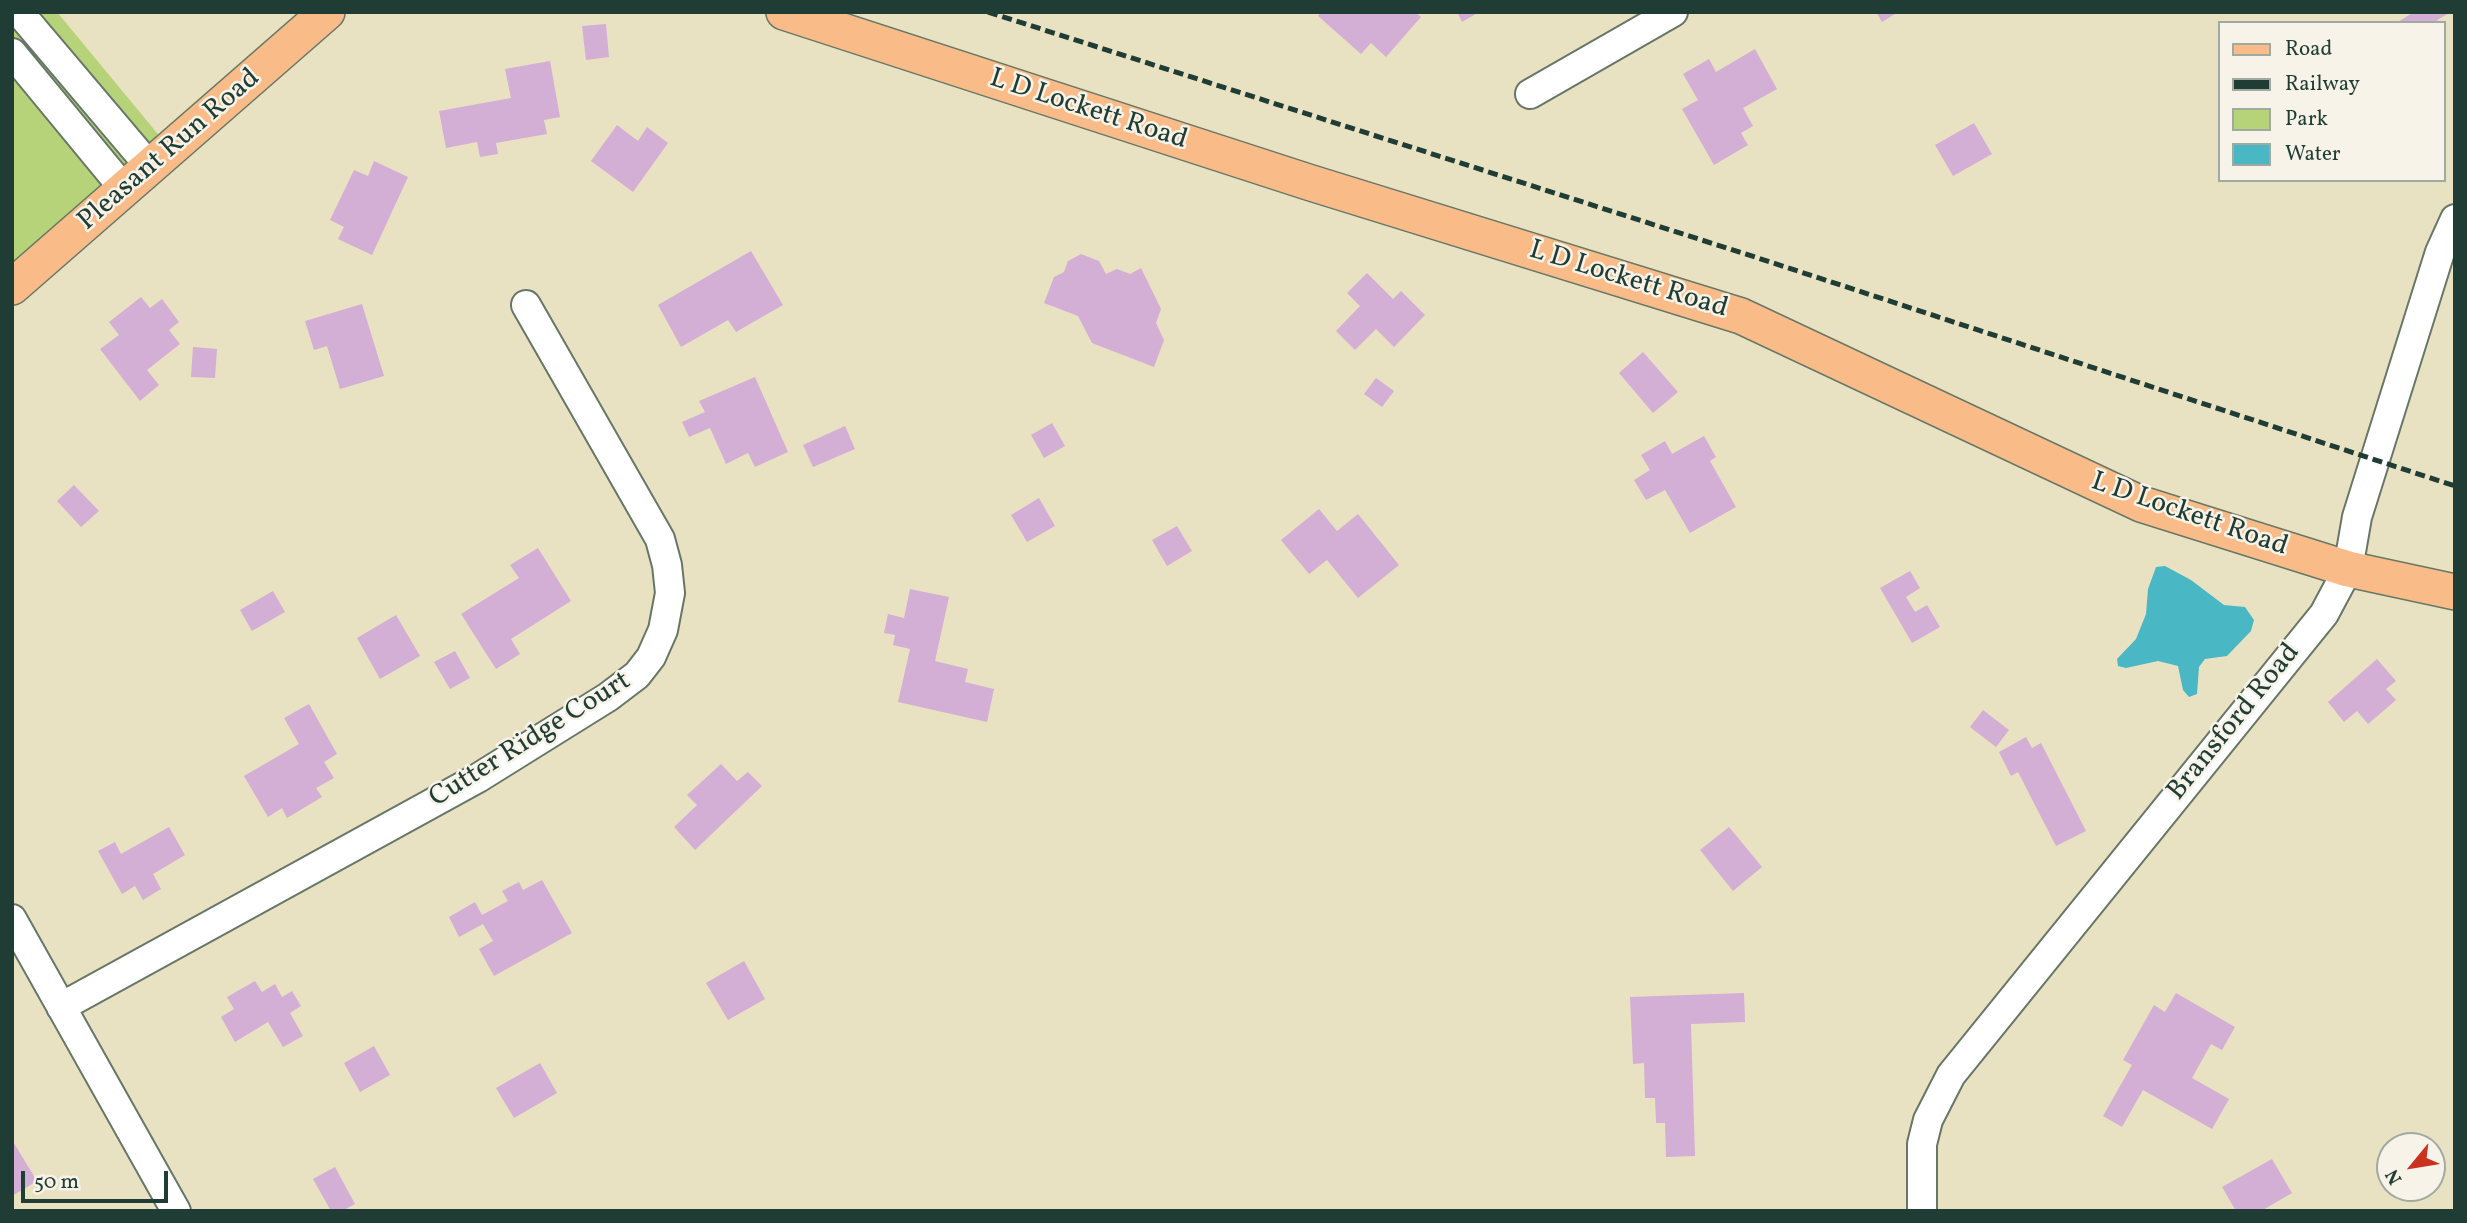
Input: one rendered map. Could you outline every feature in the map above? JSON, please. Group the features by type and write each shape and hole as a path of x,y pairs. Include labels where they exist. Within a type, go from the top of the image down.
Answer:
{"main road":[{"name":"Pleasant Run Road","path":"12,287 327,12"},
{"name":"L D Lockett Road","path":"784,12 1308,182 1741,316 2141,504 2348,569 2455,592"}],"street":[{"path":"19,12 138,179"},
{"path":"1530,94 1672,12"},
{"path":"12,53 138,179"},
{"name":"Bransford Road","path":"1922,1211 1922,1144 1928,1121 1951,1075 2324,614 2348,569 2357,517 2440,252 2455,219"},
{"name":"Cutter Ridge Court","path":"61,1007 478,778 608,697 637,676 651,656 663,630 670,593 667,565 660,539 526,305"},
{"path":"12,919 176,1211"}],"green space":[{"path":"12,12 57,12 162,139 12,267"}],"water":[{"path":"2165,566 2191,580 2224,605 2245,607 2254,620 2251,631 2227,656 2205,659 2199,667 2197,694 2189,697 2183,690 2178,666 2158,661 2126,668 2118,666 2117,659 2136,639 2146,614 2148,589 2156,567"}],"building":[{"path":"1321,12 1415,12 1421,17 1386,57 1371,43 1361,54 1318,16"},
{"path":"1457,12 1479,12 1462,22"},
{"path":"1876,12 1898,12 1882,22"},
{"path":"2414,12 2451,12 2437,21 2399,21"},
{"path":"606,24 609,57 586,60 582,26"},
{"path":"1755,49 1777,89 1743,108 1753,126 1741,133 1748,145 1714,165 1682,109 1698,100 1683,74 1709,59 1716,72"},
{"path":"550,61 560,117 544,120 547,134 496,143 498,154 480,157 477,142 446,148 439,111 511,98 505,69"},
{"path":"1974,123 1992,154 1953,176 1935,145"},
{"path":"617,125 638,141 647,127 668,143 633,192 591,161"},
{"path":"374,161 408,177 372,255 338,239 344,227 330,220 354,170 368,176"},
{"path":"751,251 783,305 736,332 728,320 681,347 658,305"},
{"path":"1081,254 1099,261 1106,274 1117,269 1130,274 1141,268 1161,309 1156,323 1164,340 1154,367 1092,343 1078,316 1044,303 1054,277 1064,272 1068,261"},
{"path":"1367,273 1393,299 1401,291 1425,315 1394,347 1376,329 1355,350 1336,331 1360,306 1347,293"},
{"path":"141,297 150,308 162,299 179,322 169,330 180,344 147,370 159,385 140,401 100,349 119,335 109,322"},
{"path":"362,304 384,376 340,389 327,346 314,350 305,321"},
{"path":"193,347 217,349 215,378 191,377"},
{"path":"1643,352 1678,392 1653,413 1619,373"},
{"path":"755,377 788,452 755,467 748,453 726,464 710,428 689,437 682,422 705,412 699,401"},
{"path":"1376,378 1394,391 1382,407 1364,394"},
{"path":"1052,423 1065,446 1044,458 1031,435"},
{"path":"845,426 855,449 813,467 803,445"},
{"path":"1704,436 1716,457 1710,461 1736,507 1690,533 1665,490 1646,500 1634,480 1650,470 1641,455 1665,441 1672,454"},
{"path":"74,485 99,511 81,527 57,501"},
{"path":"1039,498 1055,526 1027,542 1011,515"},
{"path":"1319,509 1337,531 1358,514 1399,565 1358,598 1327,560 1309,574 1281,540"},
{"path":"1177,526 1192,551 1167,566 1152,540"},
{"path":"538,548 571,601 511,639 520,654 496,669 461,614 519,578 510,565"},
{"path":"1910,571 1920,588 1906,597 1915,612 1927,605 1940,627 1912,643 1880,588"},
{"path":"910,589 949,597 935,661 968,669 965,682 994,689 987,722 898,702 910,649 893,645 895,635 884,633 888,614 904,618"},
{"path":"273,591 285,612 252,631 240,610"},
{"path":"396,615 420,656 380,679 357,638"},
{"path":"455,651 470,678 450,689 434,662"},
{"path":"2377,659 2396,681 2386,689 2396,700 2368,724 2357,711 2344,722 2328,702"},
{"path":"309,704 337,754 324,762 334,778 316,788 322,797 287,818 282,808 268,817 244,776 299,744 284,718"},
{"path":"1983,710 2009,730 1996,747 1970,727"},
{"path":"2026,737 2032,748 2041,743 2086,831 2056,846 2018,772 2011,776 1999,752"},
{"path":"721,764 737,781 748,772 762,786 695,850 674,827 697,805 687,795"},
{"path":"169,827 185,855 153,874 161,889 143,900 135,886 122,894 98,851 115,842 121,854"},
{"path":"1729,827 1762,867 1733,891 1700,850"},
{"path":"542,880 572,933 494,976 479,949 493,941 483,924 459,937 449,917 475,902 482,915 508,901 502,891 519,882 523,890"},
{"path":"744,961 765,999 728,1020 706,983"},
{"path":"255,981 262,992 275,984 282,997 292,991 301,1006 290,1013 303,1036 283,1047 268,1022 235,1042 221,1017 234,1009 227,997"},
{"path":"1744,993 1745,1022 1691,1024 1695,1156 1666,1157 1665,1123 1656,1123 1655,1098 1645,1098 1644,1063 1633,1064 1630,997"},
{"path":"2176,993 2235,1027 2222,1050 2211,1044 2192,1078 2229,1099 2212,1129 2143,1090 2122,1127 2103,1116 2132,1065 2123,1060 2154,1005 2165,1012"},
{"path":"374,1046 390,1075 360,1092 344,1063"},
{"path":"540,1063 557,1093 514,1118 496,1088"},
{"path":"12,1140 37,1181 12,1196"},
{"path":"2272,1159 2292,1193 2261,1211 2236,1211 2222,1187"},
{"path":"335,1167 355,1204 342,1211 331,1211 313,1179"}],"railway":[{"path":"988,12 1758,258 2455,486"}]}
